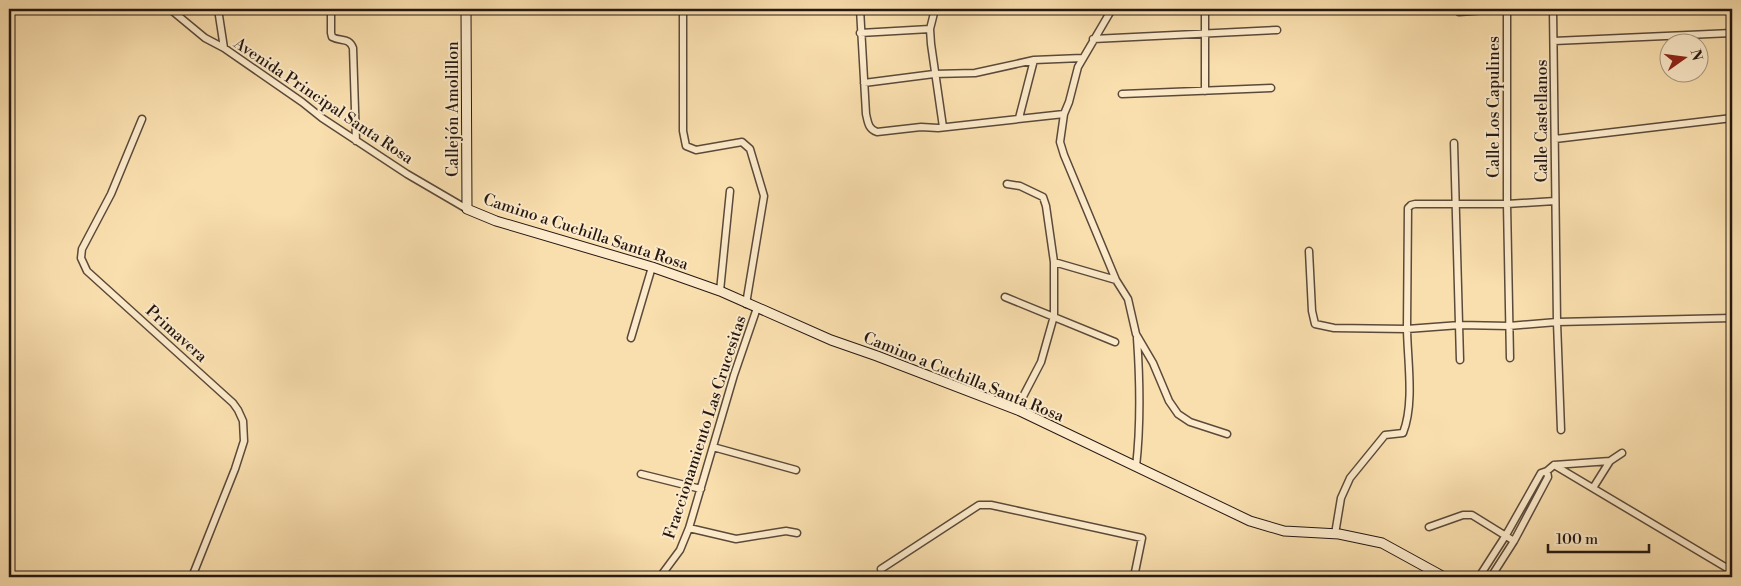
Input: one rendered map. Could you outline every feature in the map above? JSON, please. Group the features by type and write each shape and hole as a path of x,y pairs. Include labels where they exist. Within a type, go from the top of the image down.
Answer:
{"street":[{"name":"Avenida Principal Santa Rosa","path":"170,9 205,38 224,48 356,141 467,209"},
{"path":"218,9 224,48"},
{"path":"330,9 332,37 351,42 353,48 356,141"},
{"name":"Callejón Amolillon","path":"466,9 467,209"},
{"path":"683,9 683,131 686,146 696,150 742,142 750,149 764,196 746,304"},
{"path":"860,9 866,114 872,130 877,132 921,127 943,127 1064,114"},
{"path":"935,9 930,29 934,74 943,127"},
{"path":"1112,9 1078,67 1064,114 1060,142 1116,280 1128,299 1136,334 1140,395 1139,444 1136,467"},
{"path":"1204,9 1205,91"},
{"path":"1459,12 1501,9"},
{"name":"Calle Los Capulines","path":"1507,9 1507,204 1510,358"},
{"path":"1554,9 1554,41 1732,33"},
{"path":"860,32 930,29"},
{"path":"1093,39 1277,30"},
{"name":"Calle Castellanos","path":"1554,41 1557,322 1561,430"},
{"path":"864,83 934,74 975,74 1034,60 1082,58"},
{"path":"1019,118 1034,60"},
{"path":"1122,94 1271,88"},
{"path":"1555,139 1732,118"},
{"name":"Primavera","path":"142,119 111,194 82,250 81,258 87,271 233,403 243,421 244,441 235,469 192,577"},
{"path":"1454,143 1460,360"},
{"path":"1007,184 1020,186 1045,200 1054,262 1054,316 1041,362 1016,410"},
{"path":"720,291 730,191"},
{"path":"1335,534 1341,498 1350,478 1385,435 1403,433 1406,424 1410,385 1407,329 1408,208 1411,205 1507,204 1555,201"},
{"name":"Camino a Cuchilla Santa Rosa","path":"467,209 496,221 652,267 720,291 831,340 1016,410 1250,521 1284,531 1335,534 1382,543 1444,577"},
{"path":"1309,251 1314,324 1334,328 1407,329 1460,325 1509,326 1557,322 1732,318"},
{"path":"1054,262 1116,280"},
{"path":"631,338 652,267"},
{"path":"1005,297 1115,342"},
{"name":"Fraccionamiento Las Crucesitas","path":"660,577 680,550 689,528 734,375 757,308"},
{"path":"1136,334 1153,363 1169,401 1178,414 1190,422 1227,434"},
{"path":"714,447 796,470"},
{"path":"1593,488 1610,461 1622,453"},
{"path":"1479,577 1506,535 1541,473 1554,465 1610,461"},
{"path":"1554,465 1732,571"},
{"path":"1492,577 1514,541 1548,477 1547,471"},
{"path":"641,474 701,489"},
{"path":"881,568 979,505 991,505 1142,538 1134,577"},
{"path":"1429,527 1463,515 1472,515 1514,541"},
{"path":"689,528 736,539 786,532 797,533"}]}
